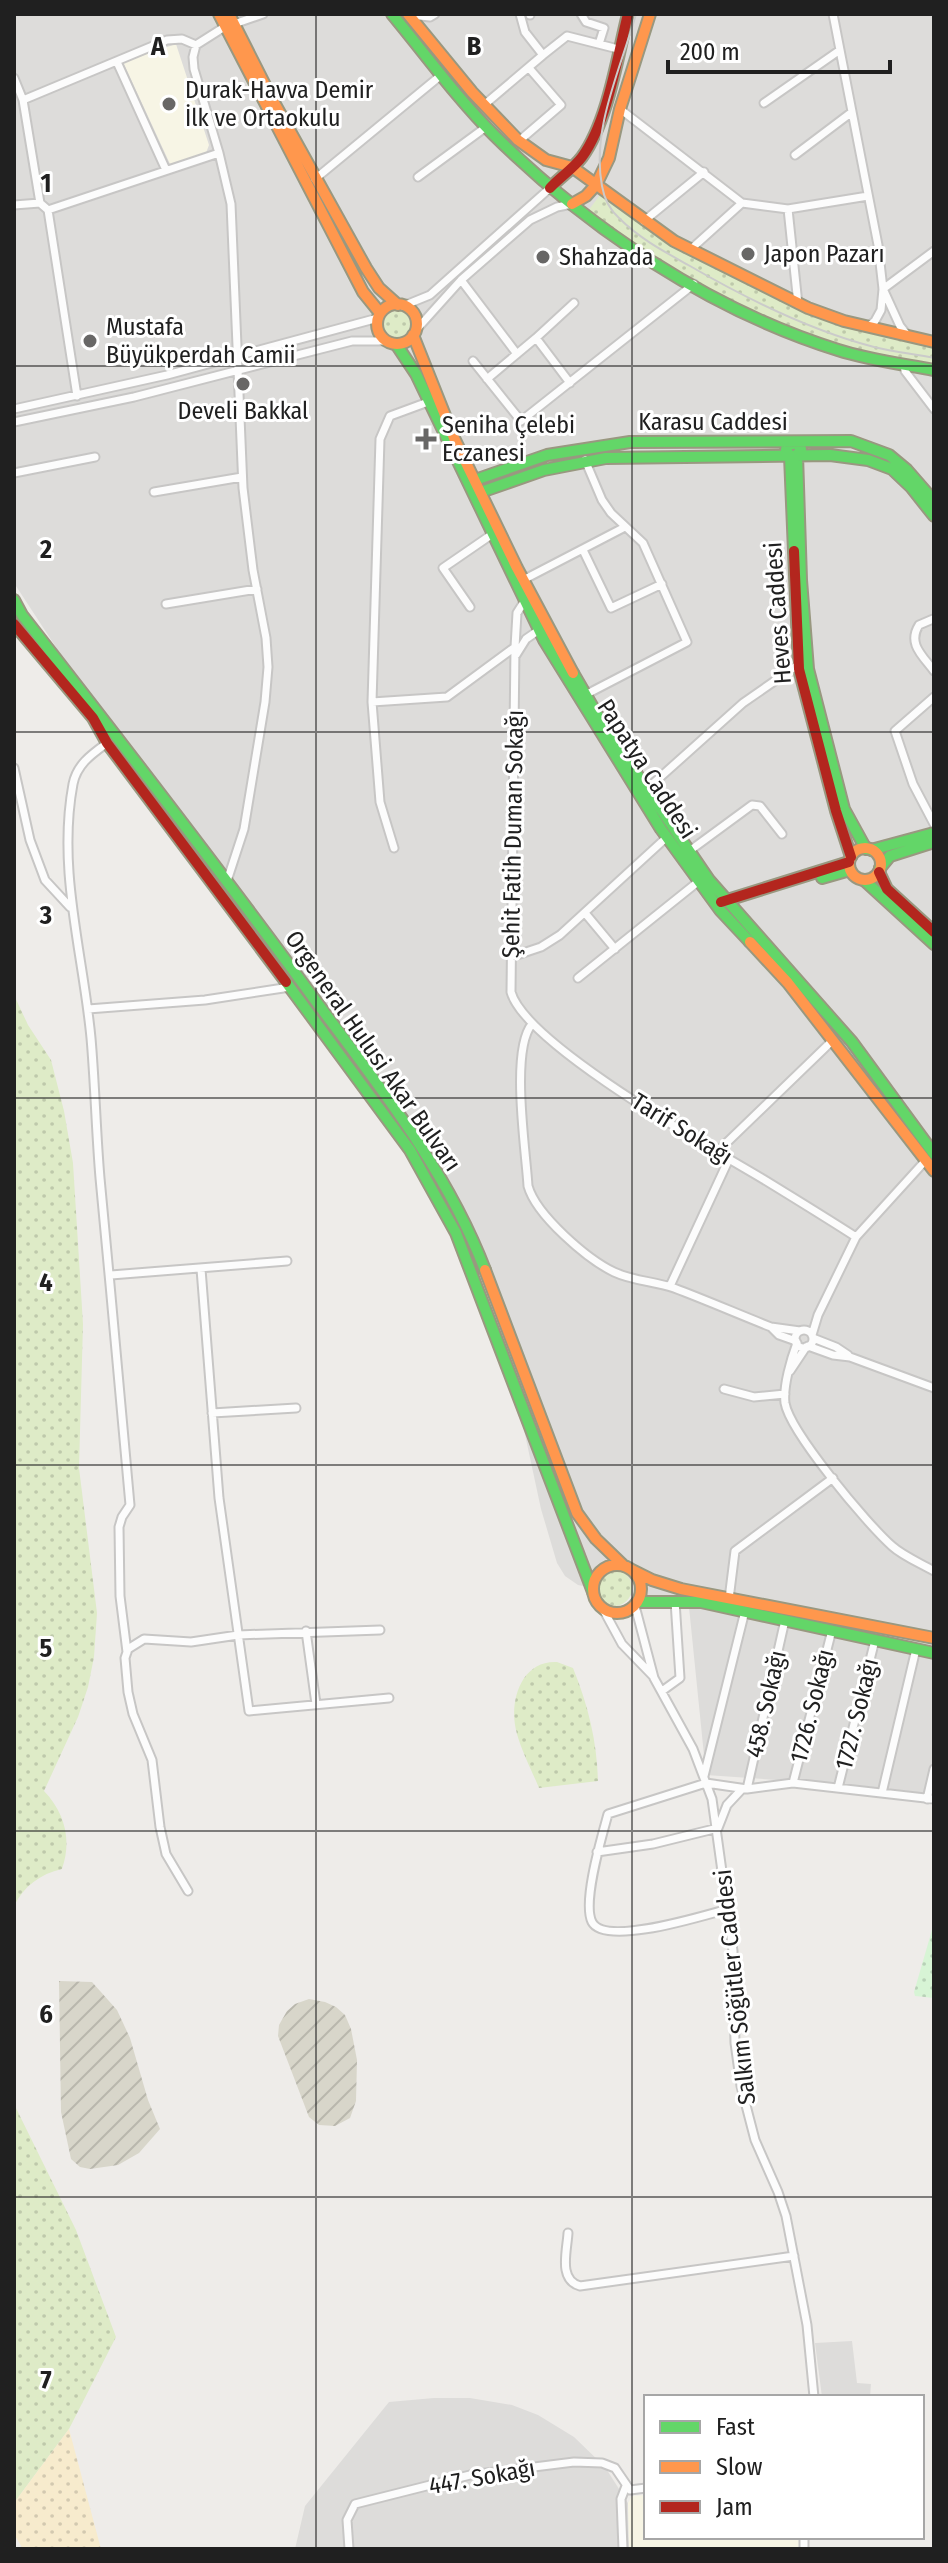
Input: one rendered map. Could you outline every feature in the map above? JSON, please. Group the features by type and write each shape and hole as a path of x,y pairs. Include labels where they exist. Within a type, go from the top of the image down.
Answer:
{"street":[{"path":"219,14 229,21 374,282 414,315 414,333"},
{"path":"227,881 244,829 267,690 266,638 242,477 232,220 219,153 193,57 196,45 229,21 263,14"},
{"path":"435,14 430,17 409,15 395,18 440,76 486,127 550,188 618,237 694,284 742,309 823,344 856,355 934,370"},
{"path":"581,14 586,22 604,28 599,44"},
{"path":"14,409 237,357 379,316 388,307 430,295 550,188 586,150 628,14"},
{"path":"14,422 134,397 352,341 406,342 461,280 530,220 557,207 572,204 586,196 596,185 609,158 620,109 650,14"},
{"path":"835,14 883,289 881,310 868,327"},
{"path":"409,15 484,105 519,141 546,160 572,167 644,221 690,250 826,315 934,342"},
{"path":"527,15 525,32 543,55"},
{"path":"229,21 363,292 379,316 377,328 391,342"},
{"path":"484,105 567,36 618,49"},
{"path":"23,100 169,40 182,39 196,45"},
{"path":"764,103 840,50"},
{"path":"117,62 166,170"},
{"path":"519,141 561,105 529,68"},
{"path":"315,179 440,76"},
{"path":"14,78 23,100 40,203 48,210 77,396"},
{"path":"620,109 742,203 788,209 868,196"},
{"path":"795,155 852,112"},
{"path":"418,177 486,127"},
{"path":"48,210 219,153"},
{"path":"644,221 704,172"},
{"path":"14,205 40,203"},
{"path":"690,250 742,203"},
{"path":"788,209 798,304"},
{"path":"883,289 934,251"},
{"path":"461,280 517,354"},
{"path":"473,361 521,421 694,284"},
{"path":"883,289 908,336"},
{"path":"487,379 574,303"},
{"name":"Papatya Caddesi","path":"414,333 427,376 523,580 528,600"},
{"path":"536,338 570,383"},
{"name":"Papatya Caddesi","path":"391,342 411,365 491,535 543,628 582,707 667,837 699,881 852,1042 930,1157 934,1171"},
{"path":"904,364 905,371 934,409"},
{"path":"394,848 380,802 372,702 380,439 390,416 428,402"},
{"name":"Karasu Caddesi","path":"475,480 547,455 630,442 851,441 884,451 903,464 930,496 934,516"},
{"path":"793,442 786,447 794,456"},
{"name":"Karasu Caddesi","path":"481,492 524,475 585,460 643,455 843,456 886,465 930,496"},
{"name":"Heves Caddesi","path":"794,456 798,481 803,661 844,809 868,849"},
{"name":"Heves Caddesi","path":"794,456 805,700 850,863"},
{"path":"14,473 95,457"},
{"path":"585,460 602,500 643,543 687,642 585,695"},
{"path":"154,492 242,477"},
{"path":"523,580 625,527"},
{"path":"470,607 443,568 491,535"},
{"path":"583,550 611,608 662,584"},
{"path":"166,604 257,589"},
{"name":"Orgeneral Hulusi Akar Bulvarı","path":"14,600 22,615 227,881 416,1137 469,1228 577,1513 596,1539 627,1567 652,1580 729,1599 934,1638"},
{"name":"Şehit Fatih Duman Sokağı","path":"518,1009 511,992 515,647 517,613 528,600"},
{"path":"933,619 919,625 914,639 916,647 934,671"},
{"name":"Orgeneral Hulusi Akar Bulvarı","path":"15,625 93,718 107,743 410,1150 456,1233 593,1592"},
{"path":"515,657 523,643 543,628"},
{"name":"Papatya Caddesi","path":"543,628 724,906 930,1157"},
{"path":"372,702 447,697 515,647"},
{"path":"647,789 743,703 803,661"},
{"path":"934,697 895,731 913,784 934,824"},
{"path":"107,743 84,760 73,782 68,853 71,909 88,1009 130,1505 120,1522 118,1540 120,1596 127,1652 125,1669 128,1692 155,1770 160,1827 166,1854 188,1891"},
{"path":"14,768 30,840 45,880 71,909"},
{"path":"688,852 752,805 760,806 782,834"},
{"path":"724,906 850,863 858,851 886,848 934,833"},
{"path":"511,957 551,942 667,837"},
{"path":"864,880 872,878 890,856 934,842"},
{"path":"868,849 878,855 879,870 887,889 934,932"},
{"path":"850,863 855,877 864,880 934,944"},
{"path":"578,978 699,881"},
{"path":"585,913 615,949"},
{"path":"88,1009 205,1000 290,987"},
{"name":"Tarif Sokağı","path":"518,1009 561,1049 656,1116 856,1237"},
{"path":"532,1024 525,1036 520,1082 528,1186 531,1198 539,1207 580,1249 614,1272 670,1286 771,1327 808,1334 850,1357"},
{"path":"717,1152 833,1040"},
{"path":"790,1371 807,1347 808,1334 856,1237 930,1157"},
{"path":"670,1286 729,1159"},
{"path":"111,1275 287,1261"},
{"path":"201,1269 219,1498 249,1711 389,1698"},
{"path":"771,1327 779,1335 807,1347 850,1357 934,1388"},
{"path":"808,1334 796,1342 785,1394 790,1418 833,1478 893,1547 934,1571"},
{"path":"724,1389 754,1397 785,1394"},
{"path":"212,1413 296,1408"},
{"path":"729,1599 735,1551 833,1478"},
{"path":"637,1604 641,1584 627,1567 604,1568 595,1578 593,1592 603,1609 618,1614 637,1604 701,1602 934,1653"},
{"path":"662,1691 680,1678 675,1601"},
{"name":"Salkım Söğütler Caddesi","path":"637,1604 654,1678"},
{"name":"Salkım Söğütler Caddesi","path":"603,1609 622,1644 654,1678 693,1749 718,1828 733,1951 735,2043 741,2086 755,2140 783,2204 807,2325 814,2395"},
{"path":"705,1780 745,1611"},
{"name":"458. Sokağı","path":"744,1789 785,1620"},
{"path":"127,1652 136,1642 144,1639 204,1641 238,1635 380,1630"},
{"name":"1726. Sokağı","path":"793,1783 832,1630"},
{"path":"306,1631 316,1704"},
{"name":"1727. Sokağı","path":"838,1788 875,1640"},
{"path":"882,1793 916,1649"},
{"path":"728,1909 645,1929 614,1933 600,1930 591,1920 590,1900 597,1852 608,1814 705,1780 744,1789 793,1783 931,1799 934,1769"},
{"path":"597,1852 653,1844 718,1828 727,1805 744,1789"},
{"path":"568,2233 566,2274 570,2282 580,2286 794,2256"},
{"name":"447. Sokağı","path":"349,2549 347,2520 355,2504 470,2475 594,2462 615,2468 626,2486"},
{"path":"623,2549 621,2499 626,2486 630,2490 644,2488"}],"shaded area":[{"path":"14,14 934,14 934,1794 706,1775 689,1607 578,1585 565,1576 557,1563 541,1509 503,1332 454,1199 365,1070 151,775 102,751 99,713 14,583"},
{"name":"Durak-Havva Demir İlk ve Ortaokulu","path":"176,44 209,145 206,153 170,164 123,62"},
{"path":"59,1981 92,1982 117,2010 130,2038 160,2129 139,2153 118,2165 90,2169 80,2167 71,2159 61,2112"},
{"path":"309,1999 336,2007 345,2015 351,2029 357,2060 356,2101 350,2118 335,2126 319,2125 309,2117 278,2036 279,2025 287,2011"},
{"path":"852,2341 857,2383 871,2384 870,2395 822,2395 815,2343"},
{"path":"470,2398 512,2405 538,2415 574,2437 605,2467 628,2503 629,2549 295,2549 305,2506 389,2402"},
{"path":"644,2495 644,2539 801,2539 801,2549 629,2549 628,2503 632,2496"}],"green space":[{"path":"600,195 670,244 786,304 840,325 934,347 934,365 831,343 735,302 585,215"},
{"path":"397,311 406,315 410,324 406,333 397,337 388,333 384,324 388,315"},
{"path":"14,995 28,1025 51,1060 73,1163 83,1324 79,1468 97,1613 88,1687 78,1717 44,1791 57,1808 65,1827 66,1848 62,1869 34,1882 14,1906"},
{"path":"614,1570 626,1576 632,1588 626,1600 614,1606 602,1600 596,1588 602,1576"},
{"path":"557,1662 573,1668 578,1682 594,1737 598,1781 539,1788 517,1734 514,1710 526,1676 544,1663"},
{"path":"934,1923 934,1998 915,1996 914,1992"},
{"path":"14,2104 76,2230 116,2337 69,2429 14,2503"}],"sand":[{"path":"69,2429 101,2549 23,2549 14,2534 14,2503"}],"tram line":[{"path":"636,14 609,99 601,143 603,190 616,215 662,250 779,312 850,340 934,358"}],"traffic: fast":[{"path":"392,14 494,135 570,203 654,263 744,313 790,333 850,353 934,370"},
{"path":"396,344 416,374 544,640 661,829 720,910 750,942"},
{"path":"475,480 547,455 630,442 851,441 889,455 934,501"},
{"path":"794,551 790,456 786,450 787,445 798,443 801,449 797,455 801,580 808,669 844,809 866,849"},
{"path":"481,492 544,470 606,458 830,455 868,460 892,469 934,516"},
{"path":"14,600 22,615 207,855 387,1097 451,1198 485,1270"},
{"path":"573,673 602,723 709,880 852,1042 934,1154"},
{"path":"871,850 934,833"},
{"path":"880,868 890,856 934,842"},
{"path":"822,878 850,870"},
{"path":"864,880 934,944"},
{"path":"286,982 410,1150 456,1233 593,1592"},
{"path":"638,1602 701,1602 934,1653"}],"traffic: slow":[{"path":"219,14 363,292 380,313"},
{"path":"229,14 272,99 366,268 379,288 398,305"},
{"path":"408,14 472,92 518,140 546,160 572,167 674,241 808,308 844,321 934,342"},
{"path":"572,204 586,196 596,185 609,158 620,109 650,14"},
{"path":"397,304 411,310 417,324 411,338 397,344 383,338 377,324 383,310 397,304"},
{"path":"413,335 454,438 517,568 573,673"},
{"path":"865,848 876,853 881,864 876,875 865,880 854,875 849,864 854,853 865,848"},
{"path":"750,942 788,983 934,1171"},
{"path":"485,1270 577,1513 596,1539 624,1566"},
{"path":"617,1565 626,1566 634,1572 640,1580 641,1589 640,1598 634,1606 626,1612 617,1613 608,1612 600,1606 594,1598 593,1589 594,1580 600,1572 608,1566 617,1565"},
{"path":"630,1569 681,1589 934,1638"}],"traffic: jam":[{"path":"550,188 582,157 599,126 628,14"},
{"path":"794,551 799,669 851,857"},
{"path":"14,624 93,718 107,743 286,982"},
{"path":"721,902 849,862"},
{"path":"879,872 887,889 934,932"}],"place":[{"name":"Durak-Havva Demir İlk ve Ortaokulu","path":"169,104"},
{"name":"Japon Pazarı","path":"748,254"},
{"name":"Shahzada","path":"543,257"},
{"name":"Mustafa Büyükperdah Camii","path":"90,341"},
{"name":"Develi Bakkal","path":"243,384"},
{"name":"Seniha Çelebi Eczanesi","path":"426,439"}]}
